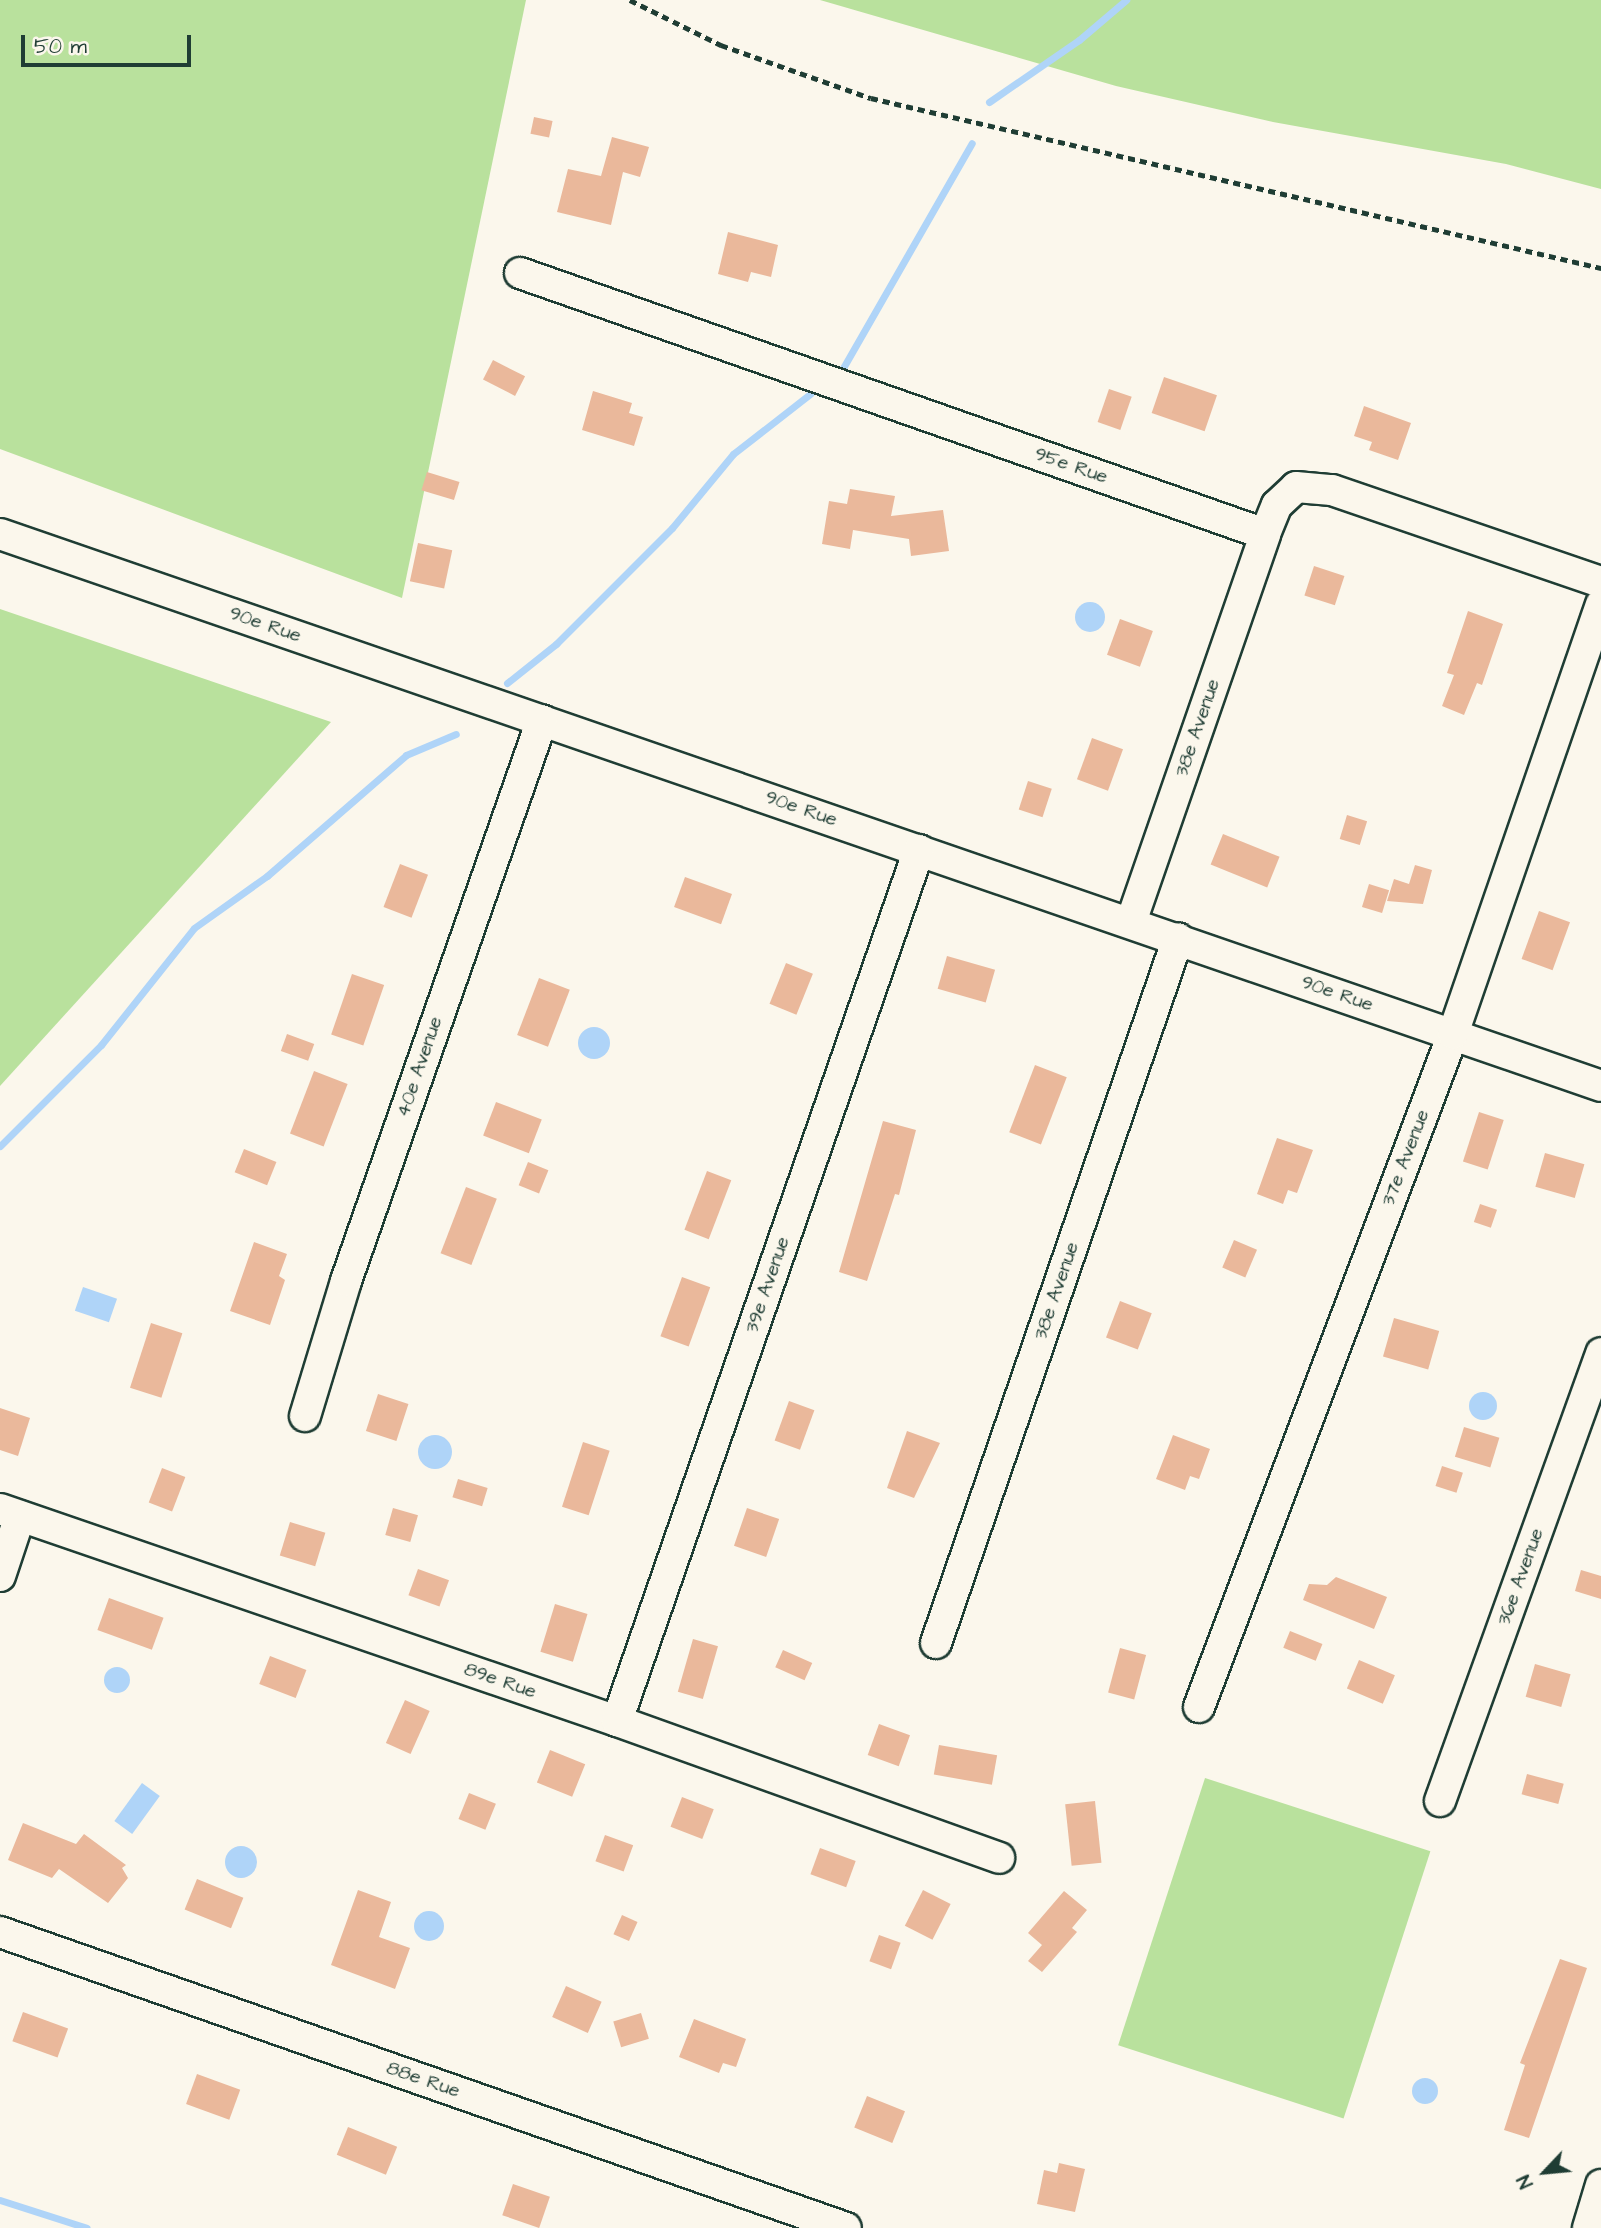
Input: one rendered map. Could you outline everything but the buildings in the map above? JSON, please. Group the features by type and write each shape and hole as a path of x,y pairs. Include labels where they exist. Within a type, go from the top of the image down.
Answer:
{"street":[{"name":"95e Rue","path":"520,273 1265,534"},
{"path":"1265,534 1277,505 1296,487 1332,490 1601,582"},
{"name":"90e Rue","path":"0,534 1601,1086"},
{"name":"38e Avenue","path":"1131,922 1265,534"},
{"name":"37e Avenue","path":"1199,1707 1453,1034 1601,605"},
{"name":"40e Avenue","path":"305,1416 345,1281 542,720"},
{"name":"39e Avenue","path":"617,1721 919,850"},
{"name":"38e Avenue","path":"936,1643 1178,938"},
{"name":"36e Avenue","path":"1440,1801 1601,1353"},
{"path":"0,1576 10,1513"},
{"name":"89e Rue","path":"10,1513 617,1721 999,1858"},
{"name":"88e Rue","path":"0,1932 846,2228"},
{"path":"1587,2228 1601,2185"}],"path":[{"path":"630,0 733,51 872,98 1601,268"}],"green space":[{"path":"0,0 526,0 402,598 0,449"},
{"path":"820,0 1601,0 1601,189 1506,164 1273,122 1116,86"},
{"path":"0,609 331,722 0,1086"},
{"path":"1205,1778 1430,1851 1344,2118 1118,2045"}],"water":[{"path":"1090,602 1100,607 1105,617 1100,627 1090,632 1080,627 1075,617 1080,607"},
{"path":"594,1027 605,1032 610,1043 605,1054 594,1059 583,1054 578,1043 583,1032"},
{"path":"83,1287 117,1299 109,1322 75,1311"},
{"path":"1483,1392 1493,1396 1497,1406 1493,1416 1483,1420 1473,1416 1469,1406 1473,1396"},
{"path":"435,1435 447,1440 452,1452 447,1464 435,1469 423,1464 418,1452 423,1440"},
{"path":"117,1667 126,1671 130,1680 126,1689 117,1693 108,1689 104,1680 108,1671"},
{"path":"142,1783 160,1796 132,1834 114,1821"},
{"path":"241,1846 252,1851 257,1862 252,1873 241,1878 230,1873 225,1862 230,1851"},
{"path":"429,1911 440,1915 444,1926 440,1937 429,1941 418,1937 414,1926 418,1915"},
{"path":"1425,2078 1434,2082 1438,2091 1434,2100 1425,2104 1416,2100 1412,2091 1416,2082"}],"waterway":[{"path":"989,102 1079,40 1126,0"},
{"path":"843,368 972,143"},
{"path":"507,683 556,644 672,528 733,454 810,394"},
{"path":"0,1146 101,1045 194,928 267,876 406,755 456,734"},
{"path":"0,2200 87,2228"}]}
